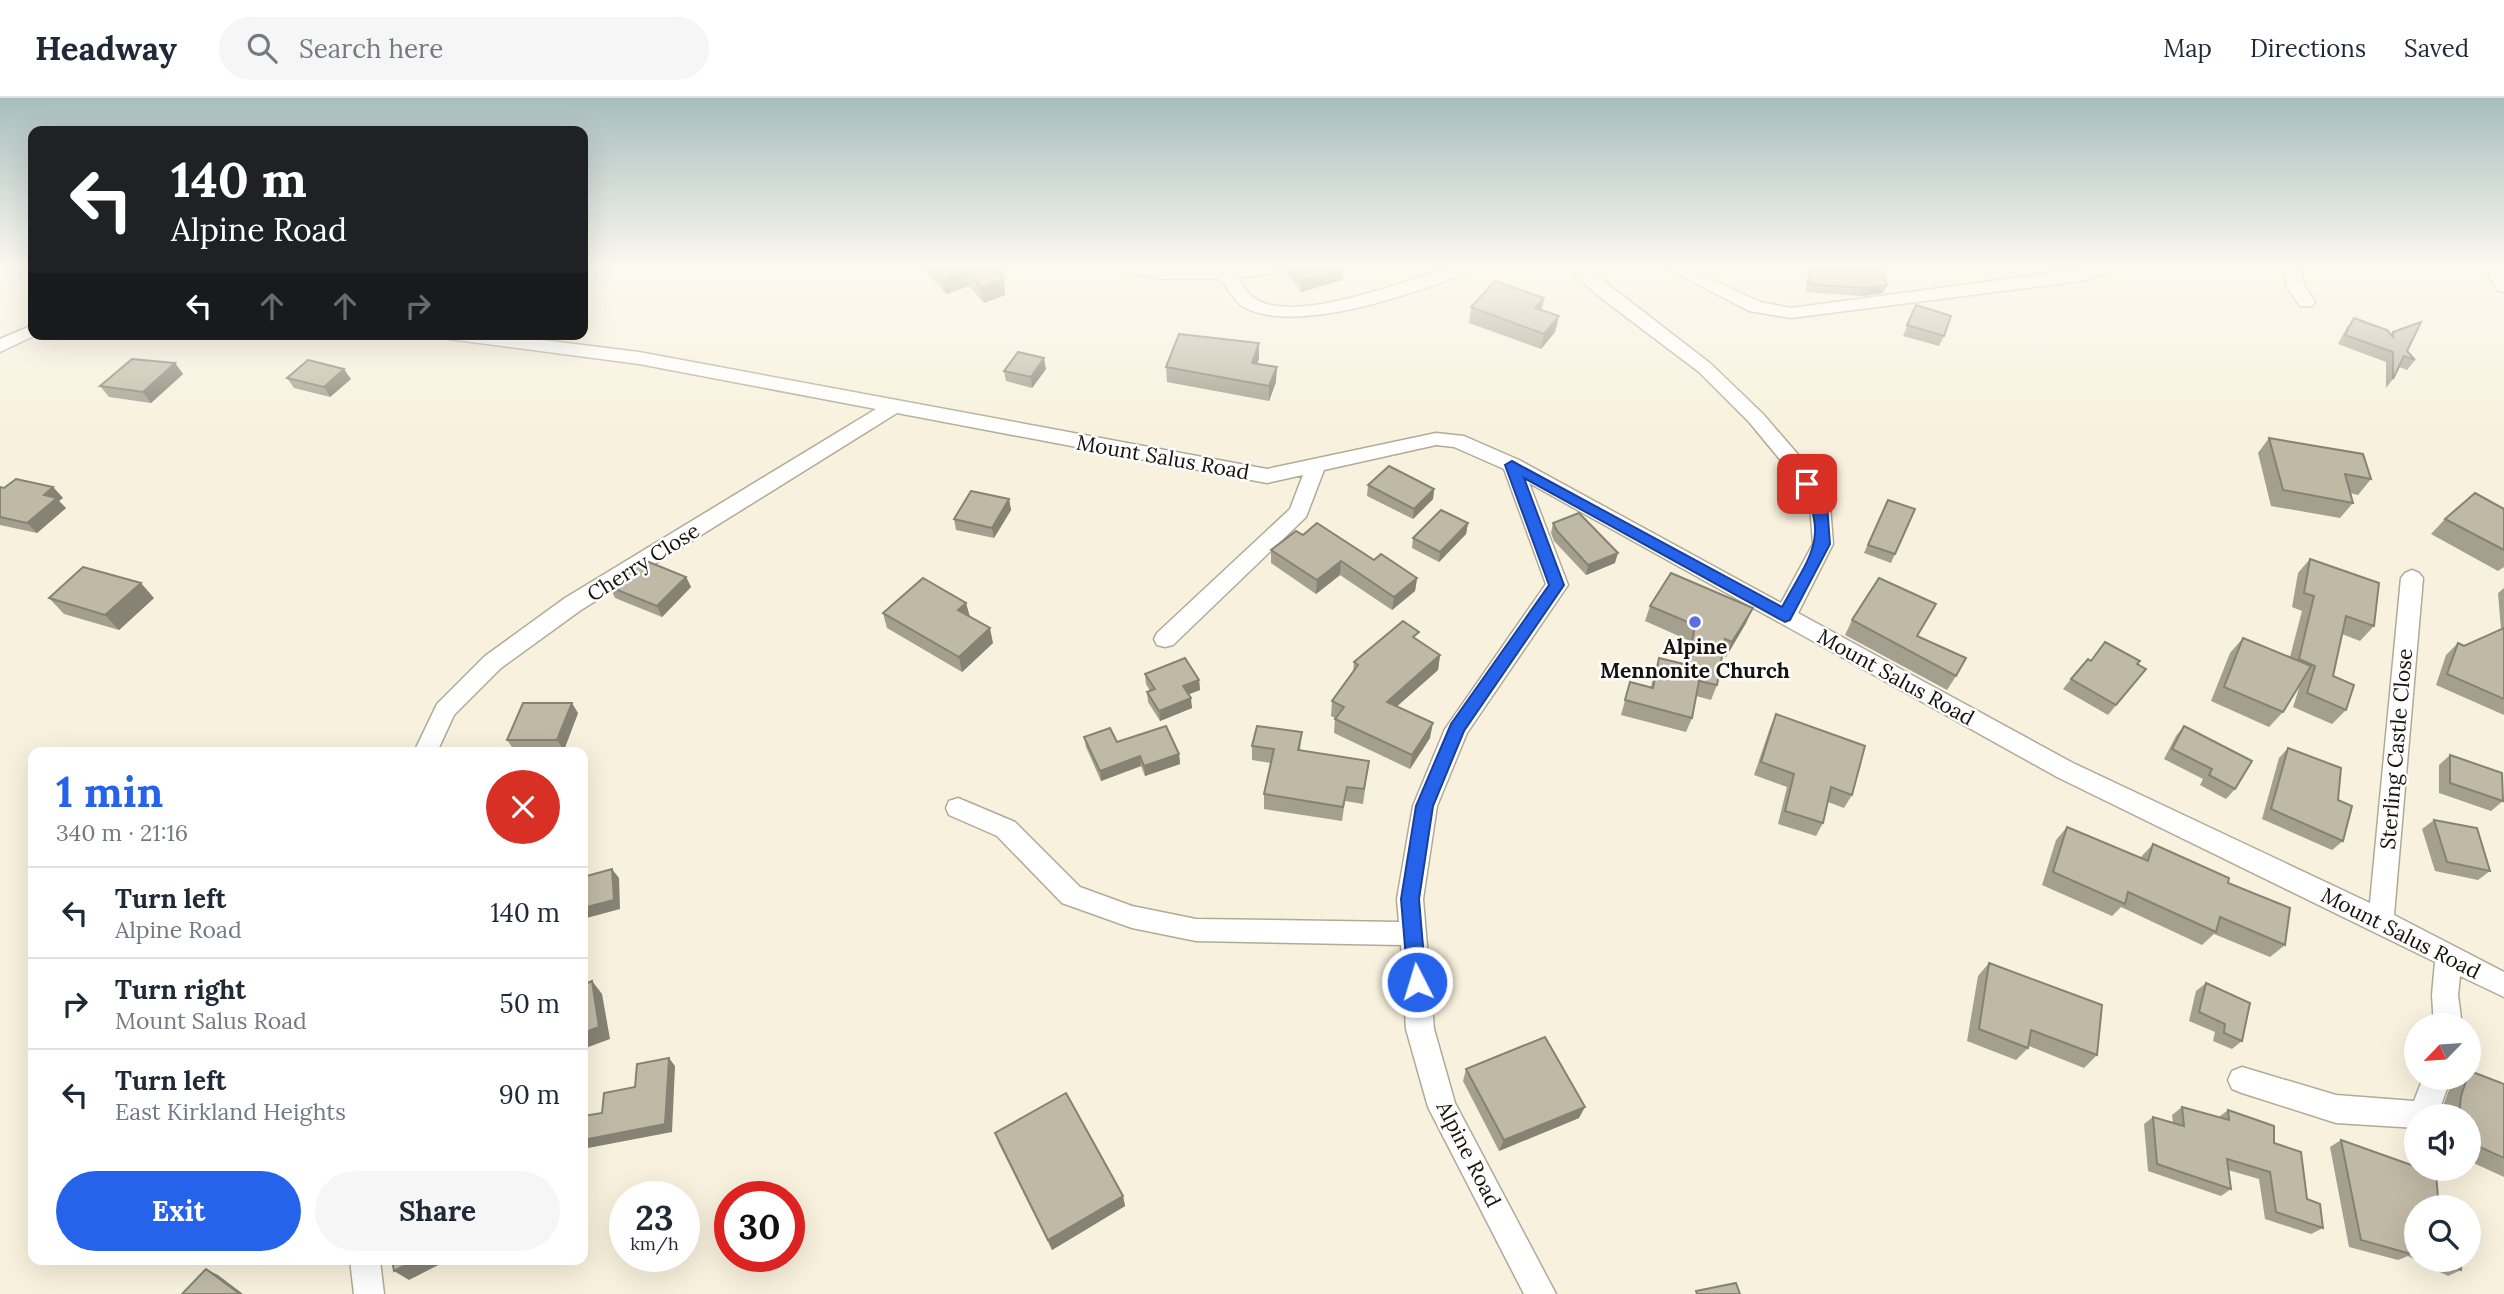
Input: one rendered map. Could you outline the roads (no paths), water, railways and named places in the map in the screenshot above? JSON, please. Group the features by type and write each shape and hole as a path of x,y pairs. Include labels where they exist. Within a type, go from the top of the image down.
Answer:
{"street":[{"path":"1646,324 1705,368 1748,410 1794,463 1820,505 1823,544 1785,616"},
{"path":"0,346 28,332"},
{"name":"Mount Salus Road","path":"496,340 639,358 1266,476 1436,439 1457,441 1512,465 2065,770 2381,921 2504,985"},
{"name":"Cherry Close","path":"428,747 445,710 493,662 573,604 893,407"},
{"name":"Alpine Road","path":"1512,465 1557,585 1457,729 1424,806 1410,899 1420,1029 1442,1107 1541,1294"},
{"path":"1165,639 1299,513 1316,466"},
{"name":"Sterling Castle Close","path":"2381,921 2412,578"},
{"path":"958,808 1006,829 1070,895 1132,917 1196,930 1413,934"},
{"path":"2447,1013 2445,995 2449,957"},
{"path":"2242,1080 2336,1109 2423,1115 2432,1090"},
{"path":"366,1265 369,1294"}],"place":[{"name":"Alpine Mennonite Church","path":"1695,622"}]}
